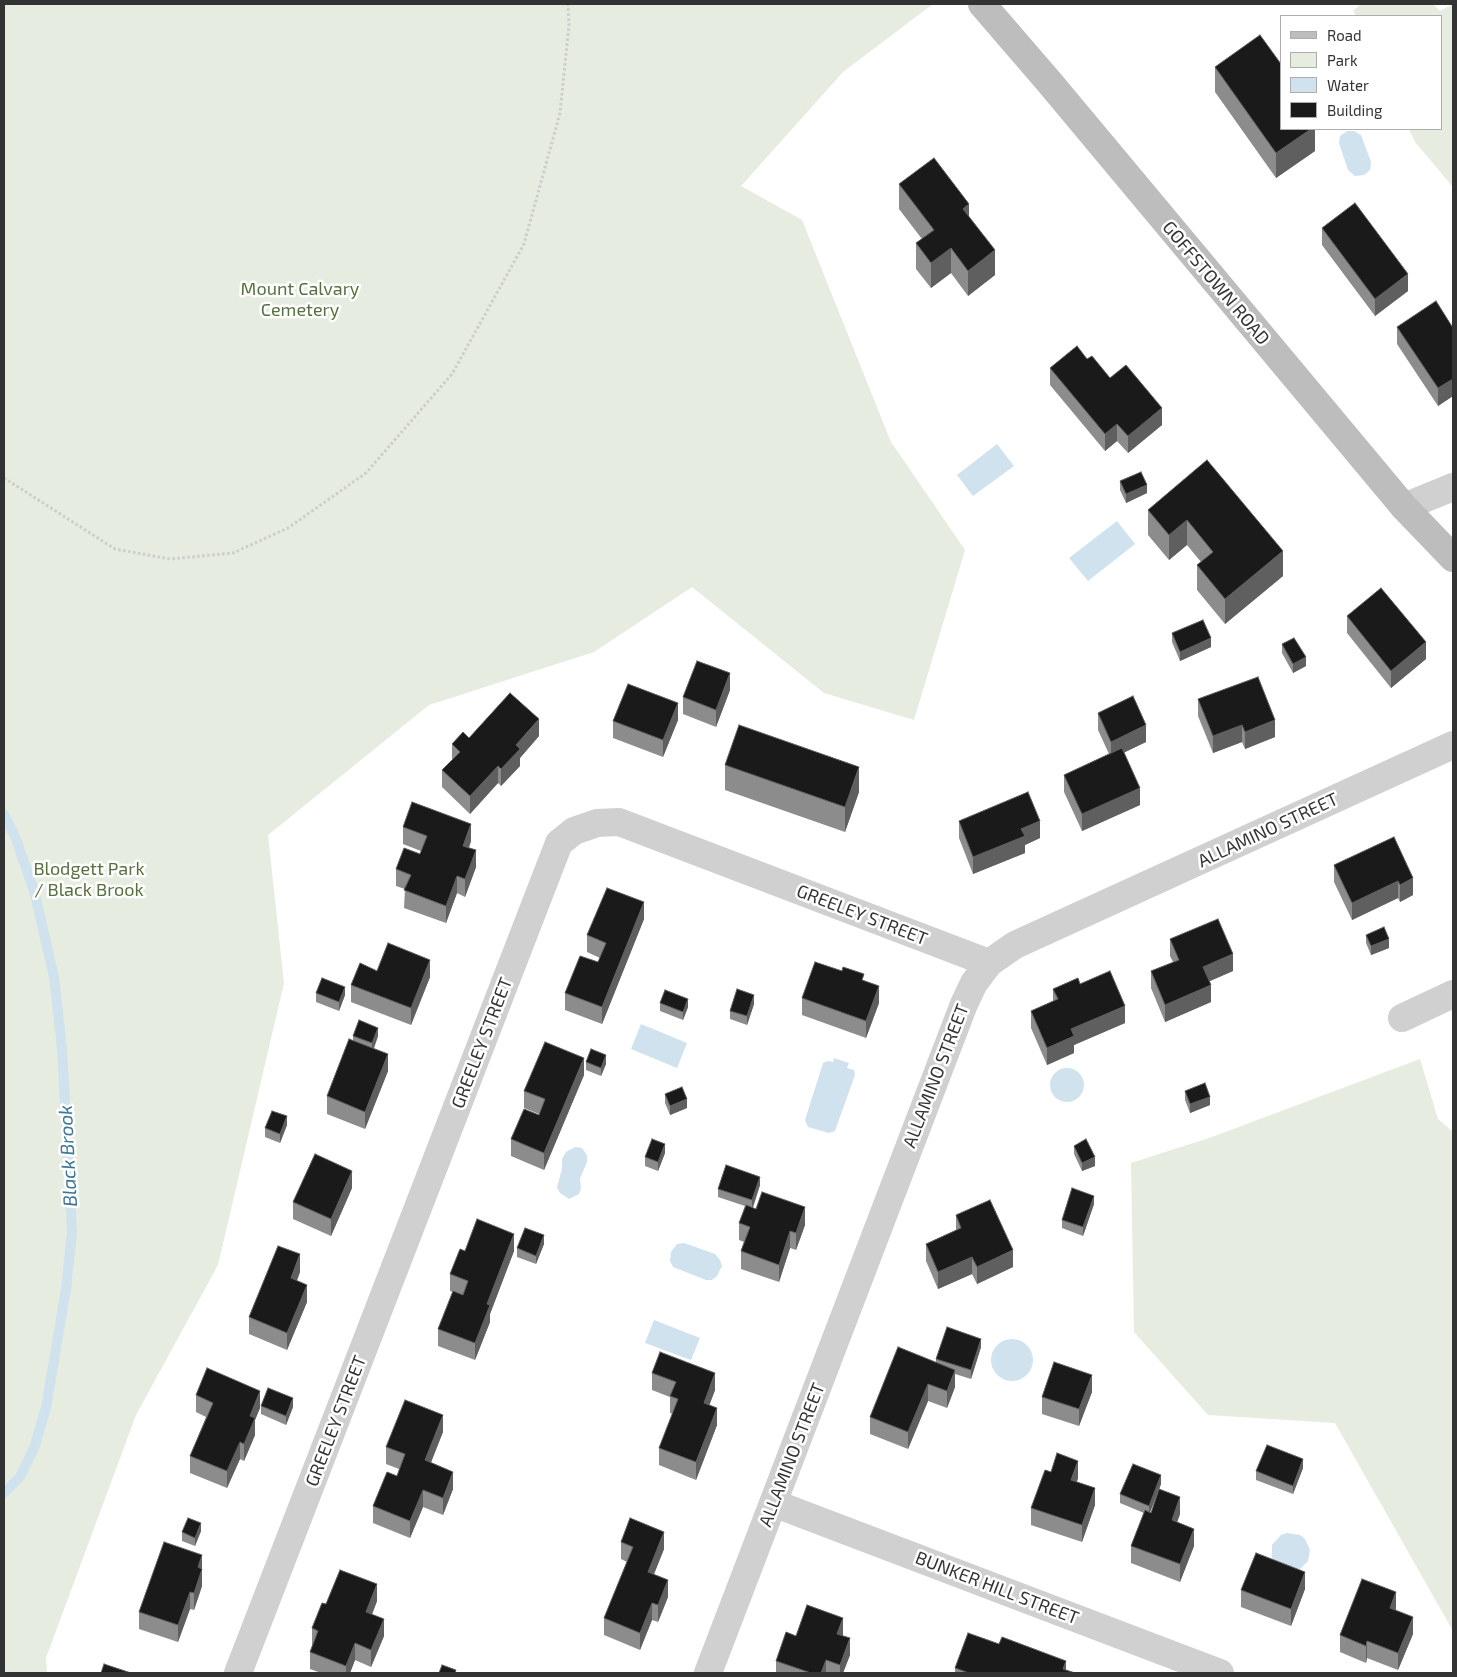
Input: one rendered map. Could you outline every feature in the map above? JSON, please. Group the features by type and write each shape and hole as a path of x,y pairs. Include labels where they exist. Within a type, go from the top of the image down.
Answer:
{"main road":[{"name":"GOFFSTOWN ROAD","path":"982,4 1404,507 1453,558"}],"street":[{"path":"1404,507 1453,487"},
{"name":"ALLAMINO STREET","path":"708,1673 964,1004 974,983 989,963 1015,946 1453,745"},
{"name":"GREELEY STREET","path":"238,1673 559,843 574,831 597,823 619,822 989,963"},
{"path":"1402,1018 1453,994"},
{"name":"BUNKER HILL STREET","path":"773,1503 1220,1673"}],"path":[{"path":"4,478 115,549 170,559 232,553 288,528 366,473 452,374 524,244 560,113 569,25 568,4"}],"green space":[{"path":"4,4 933,4 843,72 741,186 802,220 891,442 965,550 914,720 824,693 692,587 594,652 429,705 268,835 284,983 218,1265 136,1415 46,1658 47,1673 4,1673"},
{"path":"1361,4 1433,4 1440,11 1453,4 1453,187 1415,142 1409,130 1442,130 1442,15 1355,15 1353,11"},
{"path":"1420,1059 1438,1119 1453,1132 1453,1631 1335,1423 1208,1415 1134,1332 1131,1163 1212,1137"}],"water":[{"path":"1347,131 1354,131 1361,135 1371,162 1370,170 1364,175 1355,176 1348,170 1339,143 1340,136"},
{"path":"997,444 1014,466 973,496 957,475"},
{"path":"1117,521 1135,544 1088,581 1069,558"},
{"path":"641,1024 687,1043 677,1068 631,1049"},
{"path":"834,1058 849,1063 847,1068 854,1070 855,1075 835,1131 829,1133 808,1127 805,1120 823,1063 833,1062"},
{"path":"1067,1068 1074,1069 1079,1073 1083,1078 1083,1092 1079,1097 1074,1101 1067,1102 1060,1101 1055,1097 1051,1092 1050,1085 1051,1078 1055,1073 1060,1069"},
{"path":"575,1147 582,1148 587,1155 587,1162 580,1178 581,1188 579,1194 569,1199 560,1193 557,1187 562,1169 562,1159 566,1152"},
{"path":"684,1243 715,1254 722,1266 717,1276 712,1280 706,1280 673,1267 670,1261 671,1252 677,1244"},
{"path":"654,1320 700,1338 691,1360 645,1343"},
{"path":"1012,1339 1027,1345 1033,1360 1027,1375 1012,1381 997,1375 991,1360 997,1345"},
{"path":"1287,1533 1300,1535 1305,1539 1310,1550 1308,1561 1299,1570 1275,1564 1272,1558 1272,1545 1281,1535"}],"building":[{"path":"1260,35 1280,63 1280,130 1310,130 1276,153 1215,67"},
{"path":"934,158 969,204 963,209 995,250 968,271 951,248 931,263 916,243 934,230 899,184"},
{"path":"1355,203 1408,274 1375,299 1322,228"},
{"path":"1436,301 1453,328 1453,379 1438,388 1397,327"},
{"path":"1077,346 1087,359 1092,356 1110,378 1126,365 1162,408 1128,436 1117,424 1105,434 1050,368"},
{"path":"1207,460 1283,551 1225,599 1197,565 1213,552 1187,520 1169,535 1148,510"},
{"path":"1141,472 1147,485 1126,494 1120,481"},
{"path":"1381,588 1426,642 1391,671 1347,616"},
{"path":"1203,620 1211,638 1180,652 1172,633"},
{"path":"1294,638 1306,657 1293,664 1282,644"},
{"path":"697,661 730,673 716,710 683,697"},
{"path":"1258,677 1275,720 1245,732 1242,725 1213,736 1198,699"},
{"path":"628,684 678,703 663,740 613,721"},
{"path":"510,693 539,719 516,745 520,749 501,769 498,766 470,796 442,770 460,752 452,744 463,732 469,738"},
{"path":"1133,696 1146,725 1111,742 1098,713"},
{"path":"739,725 859,767 845,807 725,765"},
{"path":"1122,748 1140,788 1082,814 1064,775"},
{"path":"1028,792 1040,821 1021,829 1025,836 973,857 959,821"},
{"path":"412,802 471,824 463,846 476,850 465,879 457,876 446,906 404,890 411,875 396,869 404,848 420,854 427,836 403,827"},
{"path":"1394,837 1413,878 1400,885 1398,881 1352,903 1334,865"},
{"path":"607,888 644,902 602,1007 565,993 580,956 598,962 606,943 587,935"},
{"path":"1218,919 1233,954 1203,967 1211,985 1165,1005 1151,971 1179,960 1170,939"},
{"path":"1384,927 1389,939 1371,946 1366,935"},
{"path":"388,943 430,960 411,1008 351,985 360,963 377,971"},
{"path":"815,962 842,971 843,967 864,974 862,980 879,986 866,1021 802,998"},
{"path":"1110,971 1125,1006 1071,1029 1074,1036 1047,1048 1031,1011 1058,999 1053,989 1078,978 1080,984"},
{"path":"322,978 345,987 339,1002 316,993"},
{"path":"737,989 754,995 747,1016 730,1011"},
{"path":"665,990 688,999 683,1012 660,1003"},
{"path":"359,1020 378,1028 372,1043 353,1036"},
{"path":"349,1039 388,1054 365,1112 327,1096"},
{"path":"545,1042 584,1058 544,1153 511,1139 524,1109 539,1115 545,1099 524,1091"},
{"path":"591,1049 606,1055 601,1068 586,1062"},
{"path":"1205,1083 1210,1097 1190,1104 1185,1091"},
{"path":"682,1087 687,1099 670,1106 665,1094"},
{"path":"272,1111 287,1116 280,1134 265,1128"},
{"path":"652,1139 665,1144 658,1162 645,1157"},
{"path":"1086,1139 1095,1157 1082,1163 1074,1146"},
{"path":"315,1154 352,1171 331,1219 293,1202"},
{"path":"726,1165 760,1177 752,1200 718,1189"},
{"path":"1072,1188 1094,1196 1083,1227 1062,1220"},
{"path":"762,1192 805,1207 796,1233 790,1231 779,1265 741,1251 750,1227 739,1223 746,1205 756,1209"},
{"path":"990,1200 1013,1250 977,1267 972,1257 938,1272 926,1244 961,1228 956,1215"},
{"path":"477,1219 514,1234 487,1304 490,1305 475,1343 438,1329 453,1291 463,1295 468,1281 450,1274 460,1249 465,1251"},
{"path":"525,1228 544,1235 536,1256 517,1248"},
{"path":"278,1246 300,1254 291,1278 307,1285 287,1333 249,1317"},
{"path":"947,1327 981,1339 971,1370 936,1359"},
{"path":"898,1347 955,1370 947,1391 928,1384 908,1432 870,1417"},
{"path":"660,1352 715,1373 704,1403 717,1408 696,1462 659,1448 678,1399 670,1396 676,1382 652,1373"},
{"path":"1054,1362 1092,1375 1079,1409 1042,1397"},
{"path":"207,1368 260,1391 250,1416 255,1418 244,1444 240,1442 227,1471 190,1456 213,1403 196,1395"},
{"path":"268,1388 293,1398 286,1416 261,1406"},
{"path":"405,1400 443,1415 425,1460 453,1472 443,1498 423,1490 410,1521 373,1506 387,1472 397,1476 405,1454 386,1447"},
{"path":"1267,1445 1303,1459 1293,1486 1256,1471"},
{"path":"1057,1453 1078,1461 1071,1480 1095,1488 1082,1525 1031,1508 1045,1470 1051,1472"},
{"path":"1133,1464 1161,1475 1149,1506 1120,1494"},
{"path":"1159,1489 1180,1497 1172,1520 1194,1529 1180,1564 1131,1546 1145,1510 1151,1513"},
{"path":"188,1518 201,1523 195,1538 182,1532"},
{"path":"630,1518 664,1532 648,1572 668,1580 658,1605 652,1603 640,1633 604,1618 633,1547 621,1542"},
{"path":"164,1542 202,1555 198,1567 202,1569 194,1593 190,1592 178,1625 139,1612"},
{"path":"1256,1553 1305,1572 1291,1609 1241,1590"},
{"path":"340,1570 377,1584 366,1612 384,1619 371,1650 355,1643 346,1666 310,1652 318,1631 312,1628 322,1603 326,1604"},
{"path":"1362,1579 1396,1592 1390,1608 1413,1617 1398,1653 1367,1641 1366,1646 1340,1635"},
{"path":"807,1605 843,1618 837,1634 850,1638 840,1665 826,1660 821,1673 811,1673 776,1661 786,1632 796,1636"},
{"path":"968,1633 999,1644 1002,1637 1066,1661 1063,1669 1075,1673 969,1673 955,1668"},
{"path":"104,1664 131,1673 101,1673"},
{"path":"442,1665 456,1670 455,1673 439,1673"}],"waterway":[{"name":"Black Brook","path":"4,814 16,839 35,894 54,977 62,1048 72,1232 66,1289 46,1408 34,1448 20,1477 4,1493"}],"park label":[{"name":"Mount Calvary Cemetery","path":"300,299"},
{"name":"Blodgett Park / Black Brook","path":"89,880"}]}
